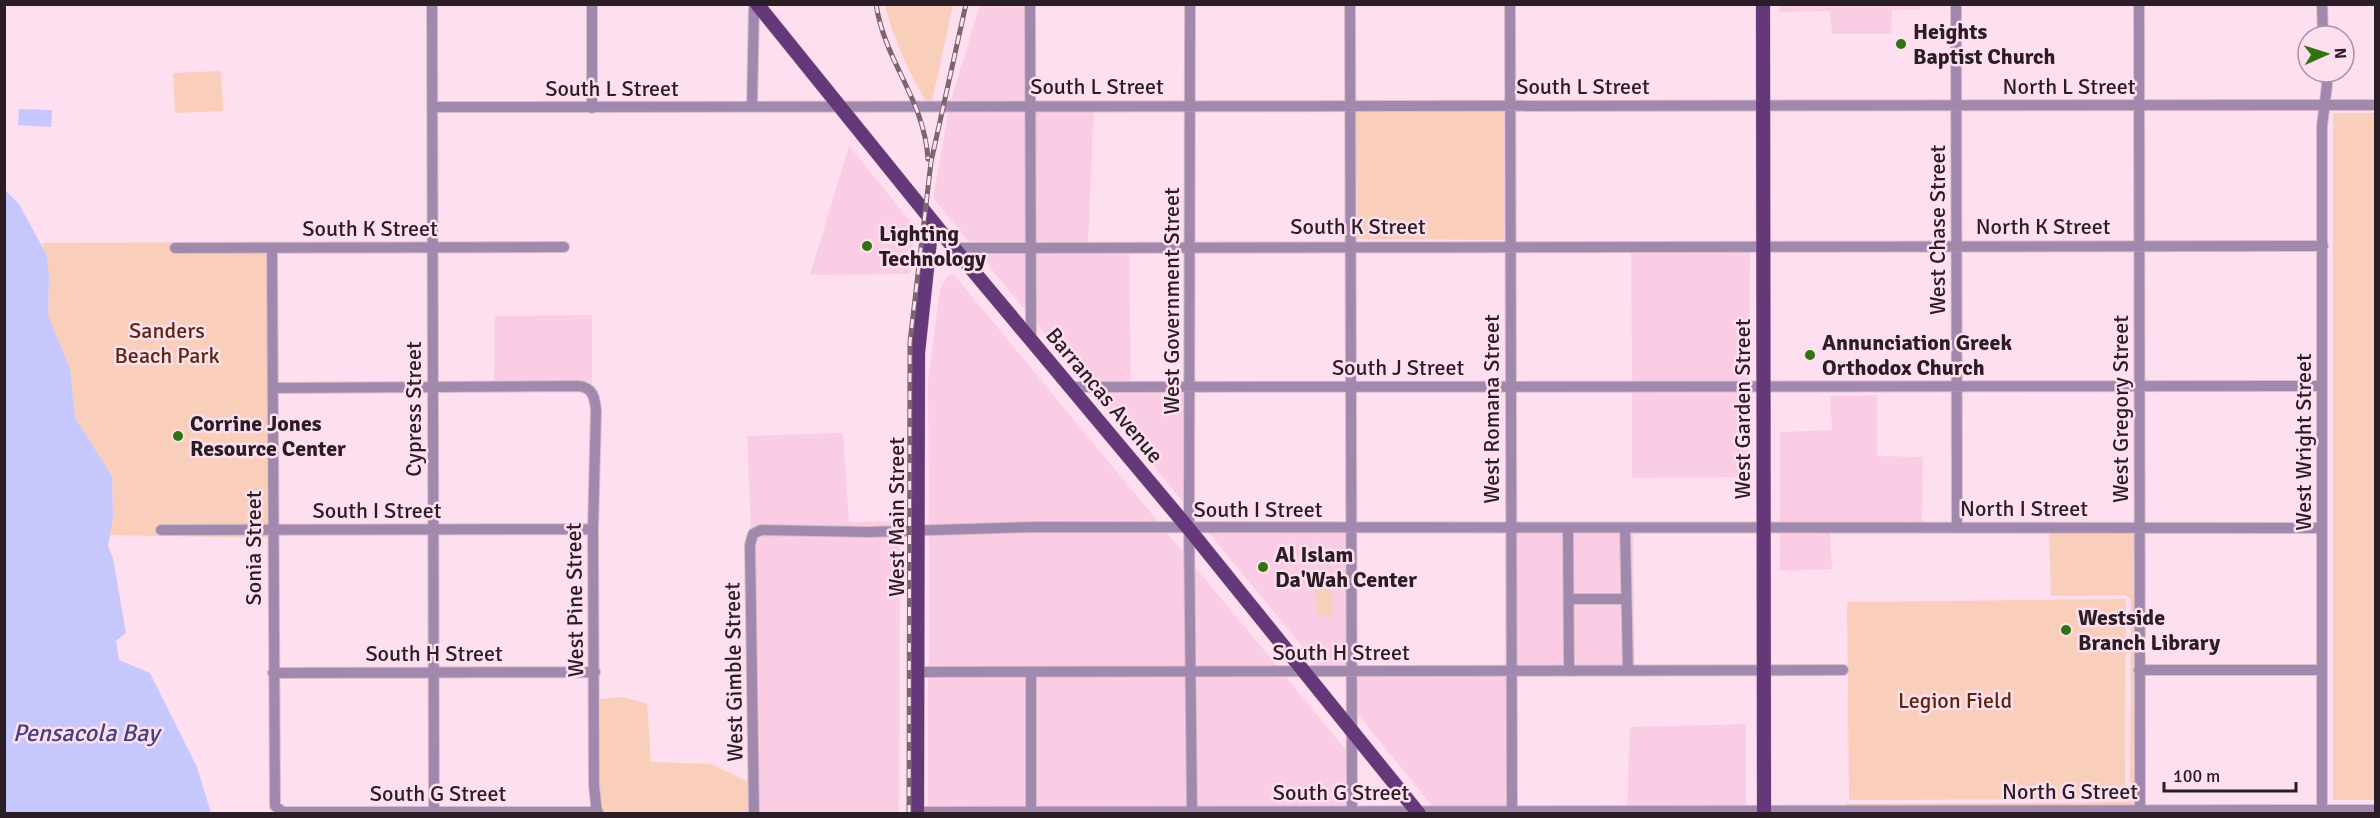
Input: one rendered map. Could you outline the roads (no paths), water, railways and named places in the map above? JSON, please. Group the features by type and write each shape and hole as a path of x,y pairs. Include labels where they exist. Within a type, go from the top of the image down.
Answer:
{"main road":[{"name":"Barrancas Avenue","path":"756,4 932,222 1189,529 1418,812"},
{"name":"West Garden Street","path":"1763,4 1764,812"},
{"name":"West Main Street","path":"918,813 918,352 932,222"}],"street":[{"name":"Cypress Street","path":"432,4 434,813"},
{"path":"592,4 592,108"},
{"path":"752,107 756,4"},
{"path":"1030,4 1031,339"},
{"name":"West Government Street","path":"1190,4 1189,529 1192,812"},
{"path":"1350,4 1352,812"},
{"name":"West Romana Street","path":"1510,4 1512,812"},
{"name":"West Chase Street","path":"1956,4 1957,528"},
{"name":"West Gregory Street","path":"2139,4 2140,812"},
{"path":"2322,4 2323,24"},
{"name":"West Wright Street","path":"2322,812 2322,126 2326,84"},
{"name":"North L Street","path":"1763,106 2376,105"},
{"name":"South L Street","path":"432,107 1763,106"},
{"name":"South K Street","path":"954,248 1763,245"},
{"name":"North K Street","path":"1763,245 2322,246"},
{"name":"South K Street","path":"175,248 564,247"},
{"name":"Sonia Street","path":"272,248 273,801 278,810"},
{"name":"South J Street","path":"1070,387 2322,386"},
{"path":"273,388 433,387"},
{"name":"West Pine Street","path":"433,387 588,388 593,393 596,411 593,529 594,785 598,813"},
{"path":"1568,528 1569,671"},
{"path":"1625,528 1628,671"},
{"name":"South I Street","path":"755,532 775,529 868,532 917,529 1763,528"},
{"name":"North I Street","path":"1763,528 2322,528"},
{"name":"South I Street","path":"161,530 593,529"},
{"name":"West Gimble Street","path":"754,813 750,545 755,532"},
{"path":"1569,599 1626,598"},
{"name":"South H Street","path":"917,672 1843,670"},
{"path":"2139,670 2322,670"},
{"name":"South H Street","path":"273,673 595,672"},
{"path":"1031,672 1031,813"},
{"name":"South G Street","path":"278,810 598,813"},
{"name":"North G Street","path":"1764,812 2322,812 2376,810"},
{"name":"South G Street","path":"918,813 1764,812"}],"water":[{"path":"19,109 52,110 51,127 18,125"},
{"name":"Pensacola Bay","path":"5,190 19,204 46,254 49,273 48,315 70,369 75,418 112,476 113,518 108,546 113,558 126,633 116,641 119,660 150,673 197,767 211,813 5,813"}],"railway":[{"path":"876,4 887,45 919,117 928,159"},
{"path":"909,814 910,342 931,162 966,4"}],"place":[{"name":"Heights Baptist Church","path":"1901,44"},
{"name":"Lighting Technology","path":"867,246"},
{"name":"Annunciation Greek Orthodox Church","path":"1810,355"},
{"name":"Corrine Jones Resource Center","path":"178,436"},
{"name":"Al Islam Da'Wah Center","path":"1263,567"},
{"name":"Westside Branch Library","path":"2066,630"}],"park label":[{"name":"Sanders Beach Park","path":"167,342"},
{"name":"Legion Field","path":"1955,700"}]}
